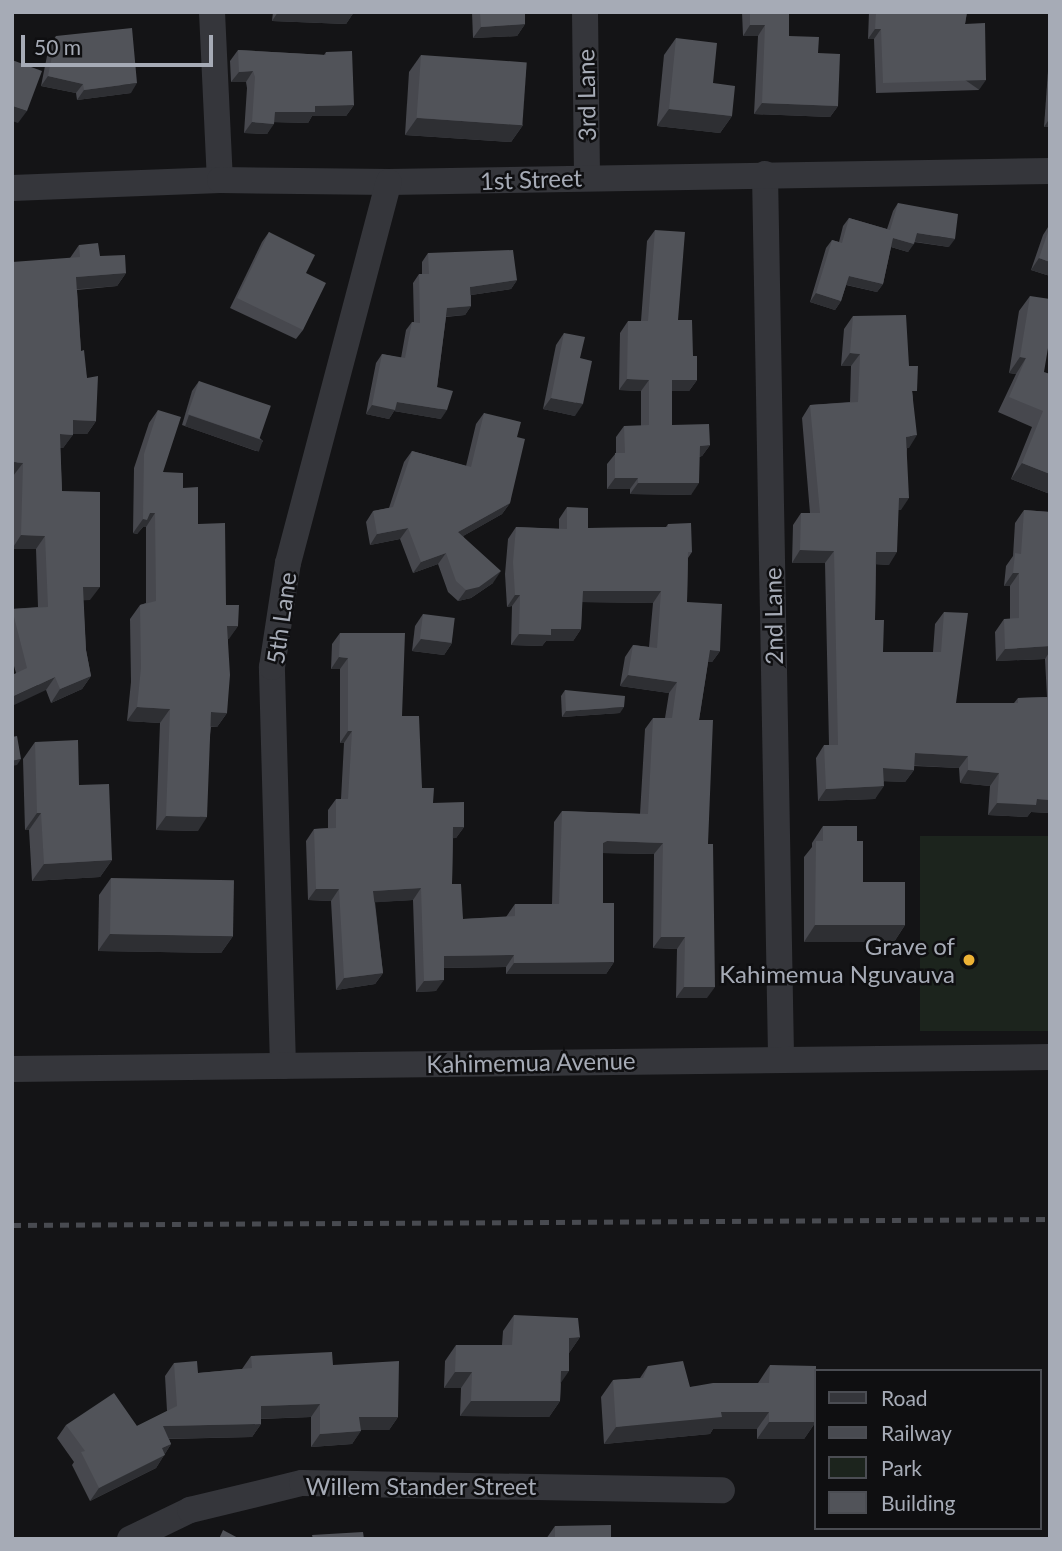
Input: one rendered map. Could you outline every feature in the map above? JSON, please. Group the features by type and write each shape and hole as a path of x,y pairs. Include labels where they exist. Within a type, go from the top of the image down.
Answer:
{"street":[{"path":"212,12 220,180"},
{"name":"3rd Lane","path":"585,12 587,177"},
{"name":"1st Street","path":"12,188 220,180 389,183 587,177 1050,171"},
{"name":"2nd Lane","path":"765,174 781,1058"},
{"name":"5th Lane","path":"283,1066 272,667 288,563 389,183"},
{"name":"Kahimemua Avenue","path":"12,1069 781,1058 1050,1057"},
{"name":"Willem Stander Street","path":"130,1539 190,1510 302,1483 722,1490"}],"green space":[{"path":"920,836 1050,836 1050,1031 920,1031"}],"building":[{"path":"480,12 525,12 525,24 481,27"},
{"path":"750,12 789,12 789,36 819,37 818,53 840,54 838,106 762,103 765,25 750,25"},
{"path":"876,12 967,12 965,24 985,23 986,80 883,83 881,29 875,29"},
{"path":"132,28 137,83 84,90 83,84 48,76 56,36"},
{"path":"676,38 717,43 713,83 735,86 732,116 669,109"},
{"path":"238,50 326,55 326,52 352,51 354,105 315,106 315,112 275,112 274,124 252,122 255,77 253,71 239,72"},
{"path":"421,55 527,62 522,125 417,118"},
{"path":"12,60 42,71 27,111 12,106"},
{"path":"898,203 958,214 955,239 917,233 914,244 893,238 883,284 849,276 841,301 816,293 832,240 842,243 849,218 890,230"},
{"path":"1050,226 1050,262 1039,258"},
{"path":"655,230 685,232 678,320 692,320 697,380 672,380 672,425 709,424 710,445 700,446 699,483 638,483 638,478 615,478 615,453 625,453 624,426 649,425 649,380 627,379 628,321 648,321"},
{"path":"269,232 315,255 306,273 326,283 303,330 237,298"},
{"path":"98,243 100,256 125,255 126,273 76,277 81,351 84,350 87,378 98,376 96,421 73,420 73,435 60,434 62,491 100,492 100,587 83,587 86,650 91,676 60,689 55,677 12,697 12,675 27,668 12,609 48,607 45,536 21,535 23,463 12,462 12,262 80,257 79,245"},
{"path":"513,250 517,280 470,287 471,306 447,308 437,387 453,391 447,410 397,402 395,410 372,405 382,354 405,358 412,322 420,323 419,274 429,274 428,253"},
{"path":"1030,296 1050,299 1050,336 1044,372 1050,374 1050,474 1022,463 1043,411 1009,397 1026,358 1020,357"},
{"path":"906,315 909,366 918,366 917,391 912,391 917,435 906,437 909,498 899,498 897,552 876,552 875,620 884,620 883,652 941,652 944,612 968,613 956,703 1018,703 1018,698 1050,697 1050,800 1037,799 1036,805 997,803 999,773 968,770 968,756 915,753 914,770 883,768 884,786 826,789 824,745 838,745 834,551 800,550 801,513 820,513 810,405 858,402 860,354 850,353 853,316"},
{"path":"564,333 585,337 580,358 592,361 583,404 551,398"},
{"path":"199,381 271,406 259,439 188,414"},
{"path":"158,410 181,417 163,472 183,473 183,488 198,487 198,524 225,523 226,605 239,605 238,626 227,626 230,675 227,713 211,712 207,817 166,816 170,709 137,707 141,668 140,605 156,601 155,513 150,513 147,520 143,519 144,454"},
{"path":"484,413 521,422 517,437 525,439 510,503 458,532 501,571 479,587 466,590 456,581 446,553 421,562 408,528 377,534 373,511 393,507 412,451 471,467"},
{"path":"567,507 588,508 588,528 668,527 668,524 691,523 692,552 688,552 687,602 722,604 720,651 710,650 699,720 713,720 708,844 713,844 715,987 684,987 685,937 661,937 663,843 607,841 603,843 603,903 614,903 614,962 514,963 514,955 444,956 444,980 424,981 421,888 373,891 383,973 344,978 339,889 316,889 314,829 336,828 336,799 348,799 352,731 348,731 348,658 339,657 340,633 405,633 402,716 419,716 422,788 434,788 433,803 464,802 464,827 453,827 452,884 461,884 463,919 515,916 515,904 559,904 562,811 648,814 653,718 672,718 677,682 628,675 633,645 657,648 661,591 583,591 581,629 551,629 551,635 519,634 520,595 515,595 513,562 516,527 567,529"},
{"path":"1024,510 1050,512 1050,646 1005,649 1004,619 1019,618 1019,573 1013,573 1015,553 1021,554"},
{"path":"423,614 455,618 452,643 420,639"},
{"path":"565,690 625,696 624,707 566,711"},
{"path":"17,736 21,759 12,761 12,737"},
{"path":"78,740 79,785 109,784 112,860 44,864 41,813 37,813 35,742"},
{"path":"823,826 857,826 857,841 863,841 863,882 905,882 905,925 815,925 816,841 823,841"},
{"path":"111,878 234,880 233,936 110,934"},
{"path":"514,1315 578,1318 580,1337 569,1338 569,1371 561,1371 560,1401 471,1401 472,1372 455,1372 456,1345 512,1345"},
{"path":"332,1352 333,1365 399,1361 398,1417 359,1417 361,1431 320,1434 320,1404 261,1406 261,1424 163,1426 171,1444 162,1448 165,1455 99,1488 81,1452 85,1451 66,1425 114,1393 137,1426 177,1406 174,1363 197,1361 198,1373 252,1368 251,1356"},
{"path":"683,1361 690,1387 713,1383 769,1383 770,1365 816,1366 814,1422 769,1422 769,1412 721,1412 722,1417 616,1427 613,1380 643,1378 648,1366"},
{"path":"611,1525 611,1538 654,1539 555,1539 555,1526"},
{"path":"223,1530 240,1539 219,1539"},
{"path":"363,1532 364,1539 313,1539 312,1535"}],"railway":[{"path":"12,1225 1050,1219"}],"place":[{"name":"Grave of Kahimemua Nguvauva","path":"969,960"}]}
